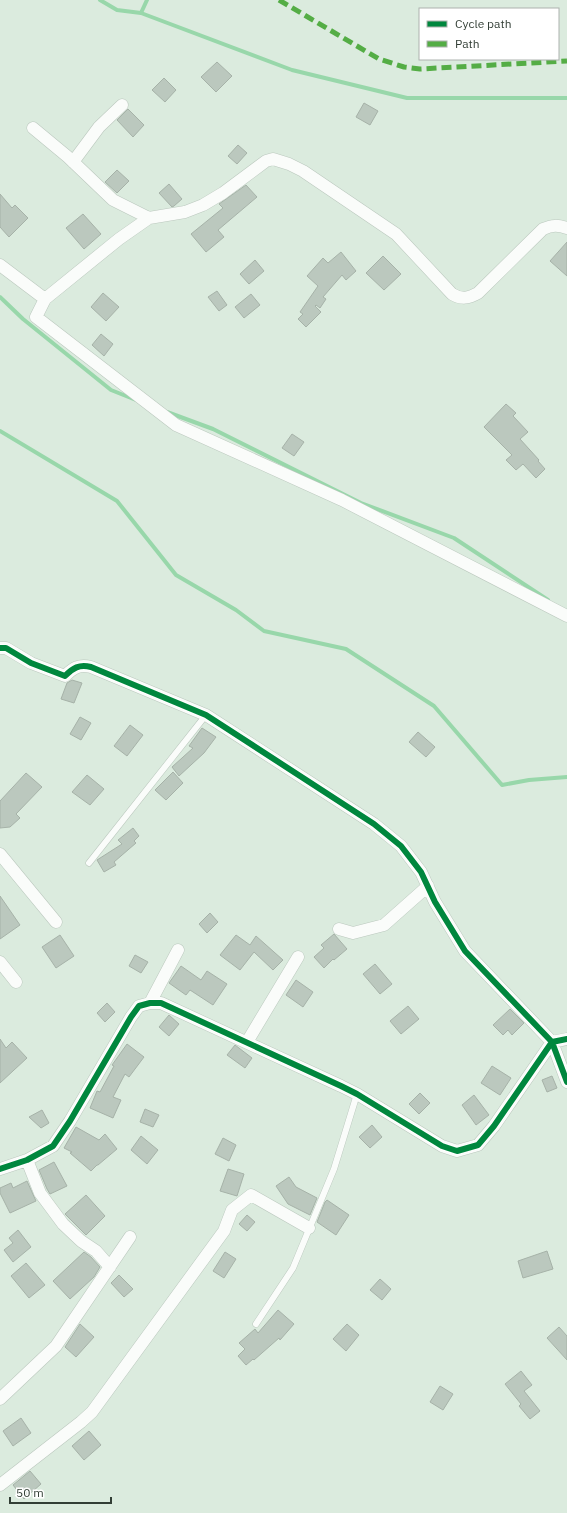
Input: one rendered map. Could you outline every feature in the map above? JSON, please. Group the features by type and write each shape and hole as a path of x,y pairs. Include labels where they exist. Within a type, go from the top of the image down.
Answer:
{"street":[{"path":"73,162 99,127 122,105"},
{"path":"33,128 73,162 113,200 149,218"},
{"path":"567,228 558,225 549,226 543,229 478,293 470,298 457,297 452,294 396,234 303,171 289,164 273,159 258,165 224,193 203,205 185,212 149,218 119,239 45,299 36,316 176,426 342,500 567,616"},
{"path":"0,265 45,299"},
{"path":"0,648 6,648 31,663 64,676 72,668 82,665 91,667 206,715 374,824 401,846 421,872 435,902 465,951 552,1042 567,1082"},
{"path":"0,854 56,922"},
{"path":"339,929 353,933 384,926 428,886"},
{"path":"150,1003 178,950"},
{"path":"247,1042 298,957"},
{"path":"0,962 16,982"},
{"path":"0,1169 27,1160 53,1146 60,1137 131,1017 139,1006 150,1003 161,1003 356,1094 442,1146 457,1151 478,1145 494,1126 552,1042 567,1039"},
{"path":"27,1160 40,1193 63,1224 81,1241 96,1251 110,1267"},
{"path":"0,1485 92,1412 224,1230 232,1210 251,1195 310,1228"},
{"path":"0,1398 56,1346 130,1237"}],"lane":[{"path":"89,862 206,715"},
{"path":"256,1324 293,1268 334,1169 356,1094"}],"building":[{"path":"217,62 232,76 216,92 201,77"},
{"path":"164,78 176,90 165,102 152,90"},
{"path":"364,103 378,111 370,125 356,117"},
{"path":"128,109 144,125 133,137 117,120"},
{"path":"238,145 247,153 237,164 228,156"},
{"path":"117,170 129,181 117,193 105,182"},
{"path":"169,184 182,199 172,207 159,193"},
{"path":"246,185 257,197 218,230 224,237 206,252 191,234 223,208 219,204"},
{"path":"0,194 12,208 15,205 28,218 9,237 0,227"},
{"path":"83,214 101,234 84,249 66,228"},
{"path":"567,242 567,276 550,261"},
{"path":"341,252 356,271 346,280 342,275 323,297 326,299 320,308 316,305 315,306 321,312 306,327 298,319 303,314 300,312 318,286 307,276 323,258 328,263"},
{"path":"383,256 401,274 384,290 366,273"},
{"path":"255,260 264,271 249,284 240,274"},
{"path":"217,291 227,305 219,311 208,297"},
{"path":"103,293 119,307 106,321 91,307"},
{"path":"251,294 260,305 244,318 235,307"},
{"path":"101,334 113,344 104,356 92,345"},
{"path":"506,404 516,413 513,416 528,432 520,439 545,469 536,478 523,464 516,470 506,460 512,455 484,427"},
{"path":"292,434 304,442 294,456 282,448"},
{"path":"72,680 82,683 74,703 61,699 67,683"},
{"path":"80,717 91,723 81,740 70,734"},
{"path":"130,725 143,735 127,756 114,746"},
{"path":"202,728 216,737 204,753 179,776 172,767 193,748 189,746"},
{"path":"418,732 435,747 426,757 409,742"},
{"path":"173,772 183,783 166,800 155,790"},
{"path":"26,773 42,787 16,814 20,818 10,827 0,828 0,801"},
{"path":"87,775 104,789 90,805 72,792"},
{"path":"133,828 139,836 134,841 136,843 114,862 116,865 104,872 97,860 122,844 118,840"},
{"path":"0,896 20,925 0,939"},
{"path":"210,913 218,922 207,933 199,924"},
{"path":"334,934 347,949 334,960 333,959 324,968 314,957 324,948 321,945"},
{"path":"60,935 74,956 56,968 42,947"},
{"path":"236,935 250,945 256,936 283,960 273,970 254,952 240,970 220,955"},
{"path":"135,955 148,962 141,973 129,966"},
{"path":"375,964 392,984 380,994 363,974"},
{"path":"181,966 201,980 207,971 227,984 213,1005 190,990 186,995 169,983"},
{"path":"296,980 313,992 303,1007 286,995"},
{"path":"107,1003 115,1012 105,1022 97,1013"},
{"path":"408,1006 419,1019 401,1034 390,1021"},
{"path":"510,1009 524,1023 512,1035 508,1030 503,1035 493,1025"},
{"path":"169,1015 179,1024 169,1036 159,1027"},
{"path":"0,1039 6,1048 12,1042 27,1058 0,1083"},
{"path":"127,1044 144,1057 129,1077 125,1074 113,1097 121,1100 113,1118 90,1108 97,1091 100,1092 114,1066 112,1065"},
{"path":"235,1045 252,1058 245,1068 227,1055"},
{"path":"492,1066 511,1078 500,1095 481,1083"},
{"path":"552,1076 557,1088 547,1092 542,1080"},
{"path":"420,1093 430,1103 419,1114 409,1104"},
{"path":"474,1095 489,1115 476,1125 462,1105"},
{"path":"145,1109 159,1115 153,1127 140,1122"},
{"path":"42,1110 49,1123 41,1128 29,1117"},
{"path":"372,1125 382,1137 370,1148 359,1137"},
{"path":"76,1127 99,1140 105,1134 117,1149 91,1171 70,1153 72,1152 64,1148"},
{"path":"141,1136 158,1150 147,1164 131,1150"},
{"path":"223,1138 236,1145 229,1161 215,1154"},
{"path":"54,1162 67,1186 50,1194 39,1170"},
{"path":"228,1169 244,1174 237,1196 220,1191"},
{"path":"289,1177 296,1187 317,1198 310,1215 288,1204 276,1186"},
{"path":"27,1181 36,1201 10,1213 0,1193 0,1188 11,1183 13,1188"},
{"path":"86,1195 105,1216 86,1235 65,1214"},
{"path":"327,1200 349,1215 336,1235 317,1222"},
{"path":"247,1215 255,1222 247,1231 239,1224"},
{"path":"18,1230 31,1247 13,1262 4,1250 13,1243 9,1238"},
{"path":"547,1251 553,1269 523,1278 518,1261"},
{"path":"84,1252 100,1267 94,1277 70,1299 53,1281"},
{"path":"225,1252 236,1259 224,1278 213,1271"},
{"path":"26,1263 45,1285 29,1298 11,1276"},
{"path":"119,1275 133,1289 124,1297 111,1283"},
{"path":"380,1279 391,1289 382,1300 370,1290"},
{"path":"278,1310 294,1324 280,1340 279,1338 246,1365 238,1356 245,1349 239,1343 255,1329 258,1333"},
{"path":"80,1324 94,1337 76,1357 65,1347"},
{"path":"347,1324 359,1335 346,1351 333,1339"},
{"path":"559,1327 567,1336 567,1360 547,1338"},
{"path":"521,1371 532,1385 524,1391 540,1411 530,1419 519,1406 521,1404 505,1384"},
{"path":"440,1386 453,1394 443,1410 430,1402"},
{"path":"21,1418 31,1433 13,1446 3,1431"},
{"path":"89,1431 101,1445 84,1460 72,1446"},
{"path":"30,1471 41,1484 24,1499 13,1485"}],"waterway":[{"path":"100,0 117,10 141,13"},
{"path":"147,0 141,13 292,70 407,98 567,98"},
{"path":"0,297 23,319 111,390 136,400"},
{"path":"167,412 213,429 361,503 454,538 548,600"},
{"path":"0,431 117,501 176,575 236,610 264,631 346,649 434,706 502,785 529,780 567,777"}],"marked path":[{"path":"279,0 379,59 404,67 420,69 567,61"}],"cycle path":[{"path":"0,648 6,648 31,663 65,676 76,667 91,667 206,715 374,824 401,846 421,872 435,902 465,951 552,1042 567,1082"},
{"path":"0,1169 27,1160 53,1146 70,1121 131,1017 139,1006 150,1003 161,1003 341,1086 357,1094 442,1146 457,1151 478,1145 494,1126 552,1042 567,1039"}]}
